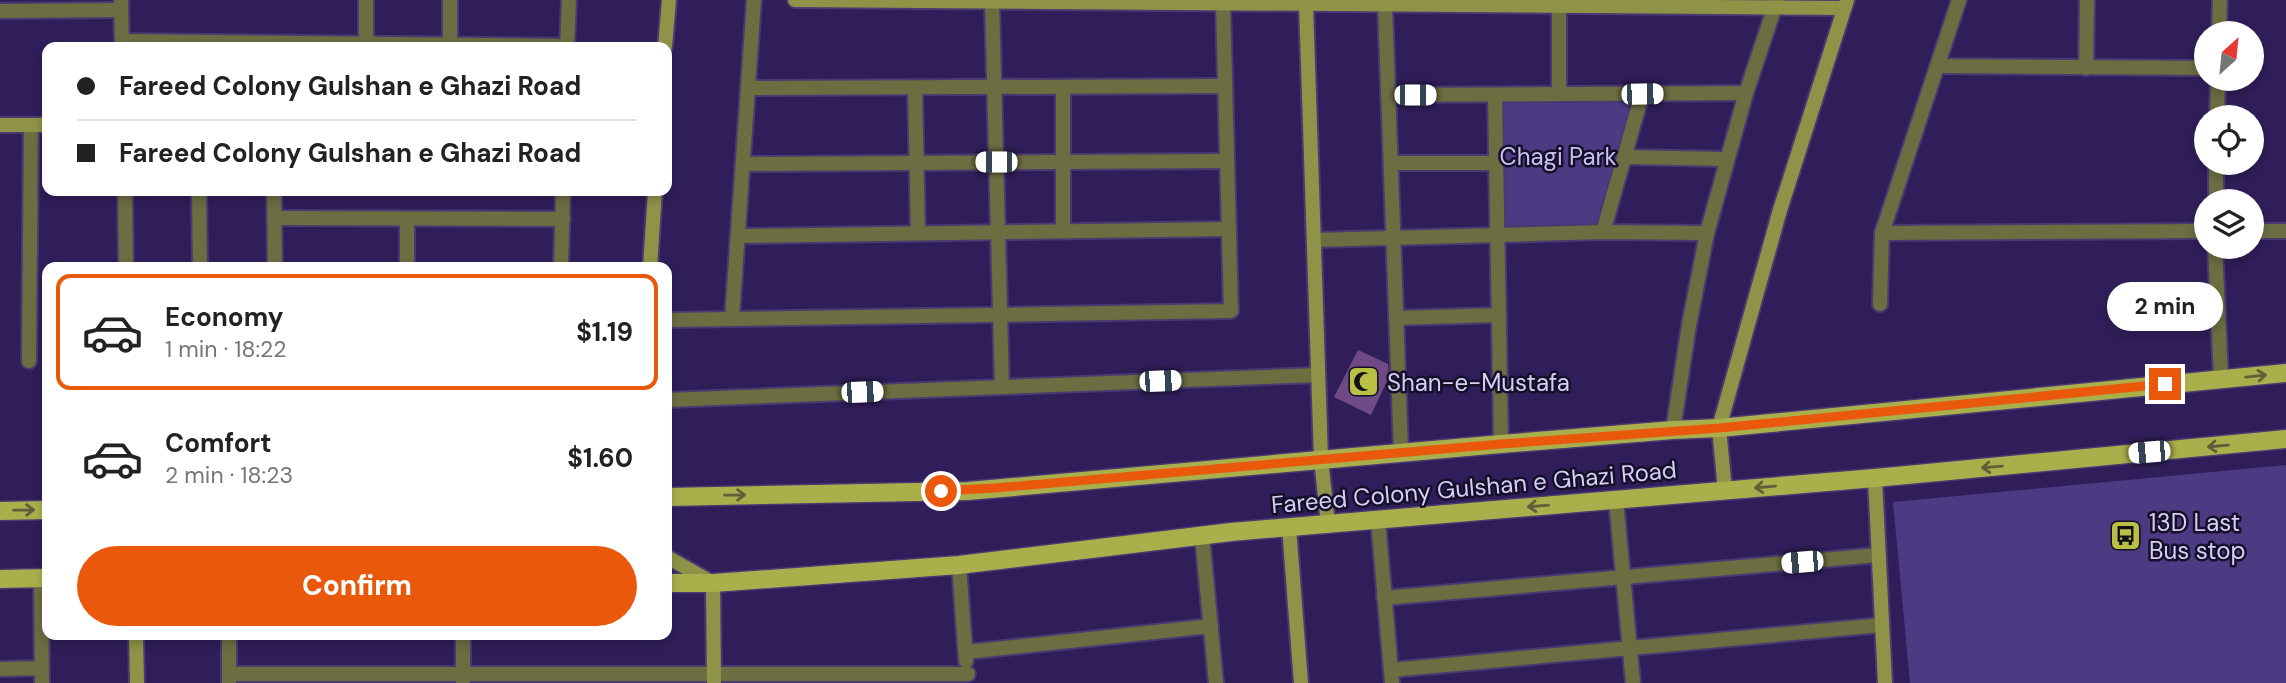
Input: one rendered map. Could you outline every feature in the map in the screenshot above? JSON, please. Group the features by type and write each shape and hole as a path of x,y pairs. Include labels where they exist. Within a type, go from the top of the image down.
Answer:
{"main road":[{"name":"Fareed Colony Gulshan e Ghazi Road","path":"672,497 968,491 1321,459 1719,428 2286,373"},
{"name":"Fareed Colony Gulshan e Ghazi Road","path":"672,583 713,583 959,565 1202,535 1875,478 2286,439"},
{"path":"0,511 42,510"},
{"path":"0,579 42,578"}],"street":[{"path":"366,0 366,42"},
{"path":"450,0 450,42"},
{"path":"567,42 569,0"},
{"path":"665,42 669,0"},
{"path":"732,318 754,0"},
{"path":"795,0 1559,6 1603,3 1845,4 1780,210 1719,428 1724,490"},
{"path":"1880,304 1882,233 1959,0"},
{"path":"2086,68 2087,0"},
{"path":"2219,21 2220,0"},
{"path":"992,2 1002,387"},
{"path":"672,320 1231,311 1223,3"},
{"path":"1306,4 1321,459 1328,524"},
{"path":"1673,430 1707,233 1746,93 1776,4"},
{"path":"0,11 121,5 122,42"},
{"path":"1385,5 1401,453"},
{"path":"1559,6 1559,94"},
{"path":"1937,66 2194,68"},
{"path":"748,89 1225,86"},
{"path":"1063,87 1063,231"},
{"path":"915,88 918,233"},
{"path":"1388,95 1746,93"},
{"path":"1495,94 1501,444"},
{"path":"1603,232 1642,94"},
{"path":"0,125 42,125"},
{"path":"29,361 32,125"},
{"path":"1624,158 1727,159"},
{"path":"743,164 1227,161"},
{"path":"1391,163 1496,163"},
{"path":"125,196 127,262"},
{"path":"200,196 200,262"},
{"path":"274,196 275,262"},
{"path":"561,262 563,196"},
{"path":"650,262 655,196"},
{"path":"275,218 563,219"},
{"path":"407,219 407,262"},
{"path":"738,236 1229,229"},
{"path":"1882,233 2194,231"},
{"path":"2264,231 2286,231"},
{"path":"1314,240 1603,232 1707,233"},
{"path":"2216,259 2221,379"},
{"path":"1396,318 1499,315"},
{"path":"672,400 1318,375"},
{"path":"1875,478 1885,683"},
{"path":"1616,500 1633,683"},
{"path":"1378,520 1391,676 1629,648 1882,625"},
{"path":"1289,527 1301,683"},
{"path":"1202,535 1216,683"},
{"path":"1384,598 1878,555"},
{"path":"672,560 713,583 714,679"},
{"path":"229,640 229,678 968,679 959,565"},
{"path":"966,652 1211,626"},
{"path":"0,668 41,676 42,640"},
{"path":"136,640 137,683"},
{"path":"463,640 463,679"}],"green space":[{"name":"Chagi Park","path":"1642,94 1603,232 1498,235 1495,95"},
{"path":"2286,465 2286,683 1910,683 1893,502"}],"building":[{"name":"Shan-e-Mustafa","path":"1358,350 1388,364 1389,377 1371,415 1334,397"}],"place":[{"name":"Shan-e-Mustafa","path":"1364,382"},
{"name":"13D Last Bus stop","path":"2126,536"}],"route":[{"path":"941,491 968,491 1550,440 1719,428 2165,384"}]}
